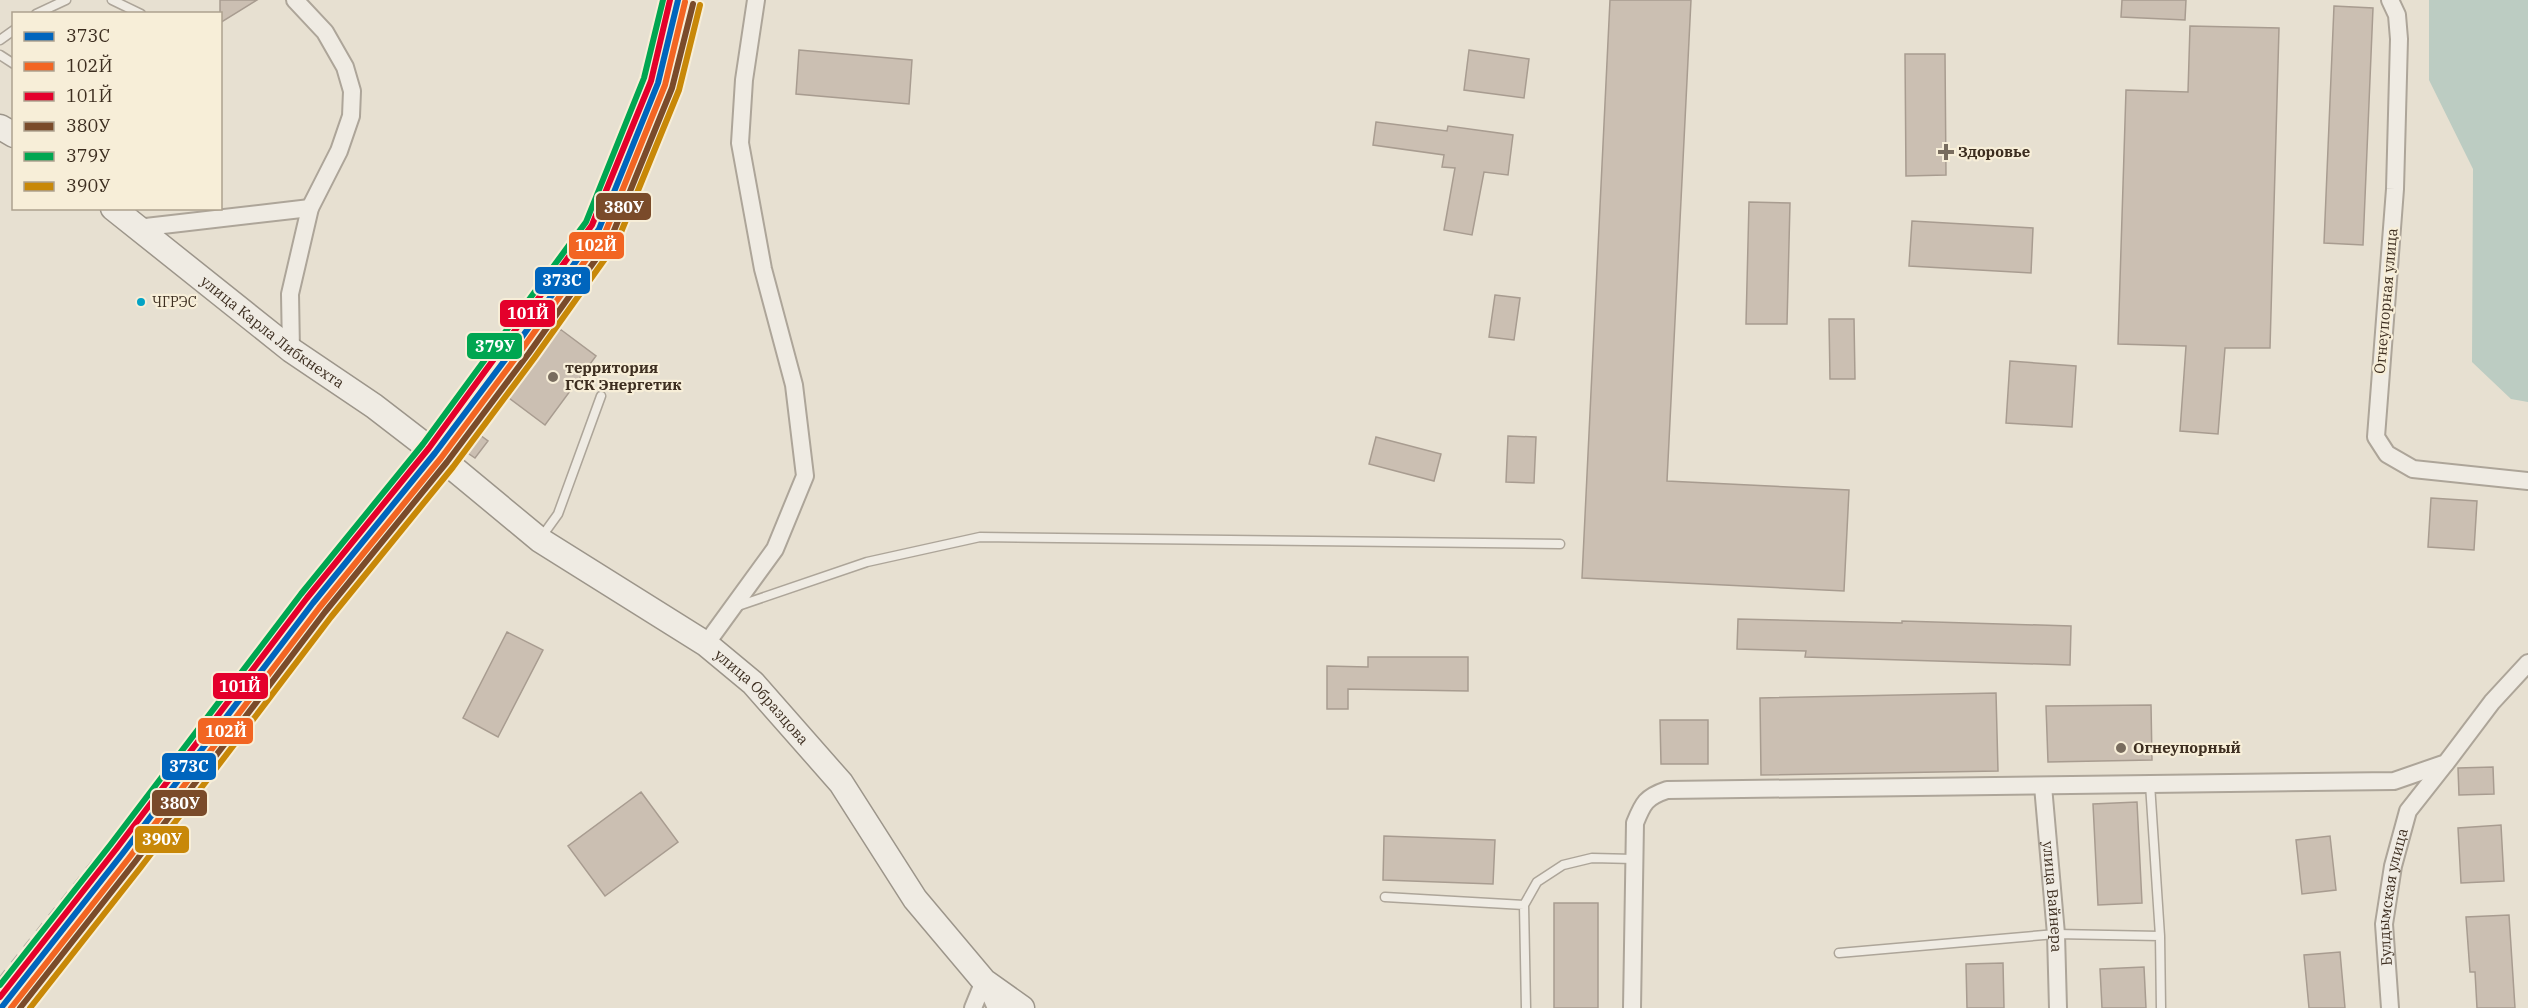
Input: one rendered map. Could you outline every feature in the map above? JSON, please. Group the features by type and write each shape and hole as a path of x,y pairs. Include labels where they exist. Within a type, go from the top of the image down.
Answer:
{"main road":[{"name":"улица Карла Либкнехта","path":"115,210 291,350 374,406 435,453"},
{"name":"улица Образцова","path":"435,453 540,540 706,644 753,683 841,783 915,900 984,981 1022,1008"}],"street":[{"path":"291,350 290,294 310,207 339,151 351,116 352,91 345,67 325,32 296,0"},
{"path":"706,644 775,549 805,476 794,385 763,269 740,143 744,80 756,0"},
{"name":"Огнеупорная улица","path":"2390,0 2397,15 2399,39 2395,189 2376,437 2387,454 2413,469 2528,481"},
{"path":"137,228 310,207"},
{"name":"Булдымская улица","path":"2390,1008 2384,924 2393,866 2408,811 2492,702 2528,663"},
{"path":"1632,1008 1635,823 1642,807 1651,796 1667,790 2394,781 2446,763"},
{"name":"улица Вайнера","path":"2043,786 2056,934 2058,1008"},
{"path":"973,1008 984,981"},
{"path":"984,981 996,1008"}],"lane":[{"path":"40,12 66,0"},
{"path":"112,0 137,12"},
{"path":"540,540 558,514 601,396"},
{"path":"732,608 867,562 980,537 1560,544"},
{"path":"2150,784 2160,936 2161,1008"},
{"path":"1526,1008 1524,906 1537,882 1563,865 1592,858 1634,859"},
{"path":"1385,897 1524,906"},
{"path":"1839,953 2056,934 2160,936"}],"shaded area":[{"path":"2429,0 2528,0 2528,402 2511,399 2472,362 2473,169 2429,80"}],"building":[{"path":"220,0 257,0 222,22 222,12 220,12"},
{"path":"1610,0 1691,0 1667,481 1849,490 1844,591 1582,578"},
{"path":"2122,0 2186,0 2185,20 2121,17"},
{"path":"2334,6 2373,8 2363,245 2324,243"},
{"path":"2190,26 2279,28 2270,348 2225,348 2218,434 2180,431 2186,346 2118,344 2126,90 2188,92"},
{"path":"799,50 912,60 909,104 796,94"},
{"path":"1469,50 1529,59 1524,98 1464,90"},
{"path":"1905,54 1945,54 1946,175 1906,176"},
{"path":"1376,122 1447,131 1448,126 1513,135 1508,175 1484,172 1472,235 1444,230 1455,168 1442,167 1444,155 1373,145"},
{"path":"1749,202 1790,203 1787,324 1746,324"},
{"path":"1912,221 2033,228 2031,273 1909,266"},
{"path":"1495,295 1520,298 1514,340 1489,337"},
{"path":"1829,319 1854,319 1855,379 1830,379"},
{"name":"территория ГСК Энергетик","path":"560,329 596,356 545,425 509,398"},
{"path":"2010,361 2076,366 2072,427 2006,423"},
{"path":"472,429 488,441 475,458 459,447"},
{"path":"1508,436 1536,437 1534,483 1506,482"},
{"path":"1376,437 1441,454 1434,481 1369,464"},
{"path":"2431,498 2477,501 2474,550 2428,547"},
{"path":"1738,619 2071,626 2070,665 1805,657 1806,651 1737,649"},
{"path":"507,632 543,650 498,737 463,718"},
{"path":"1368,657 1468,657 1468,691 1348,689 1348,709 1327,709 1327,666 1368,667"},
{"path":"1996,693 1998,771 1761,775 1760,698"},
{"path":"2151,705 2152,760 2048,762 2046,706"},
{"path":"1660,720 1708,720 1708,764 1661,764"},
{"path":"2493,767 2494,794 2459,795 2458,768"},
{"path":"641,792 678,842 605,896 568,846"},
{"path":"2137,802 2142,903 2098,905 2093,804"},
{"path":"2501,825 2504,881 2461,883 2458,828"},
{"path":"1384,836 1495,840 1493,884 1383,880"},
{"path":"2330,836 2336,890 2302,894 2296,840"},
{"path":"1554,903 1598,903 1598,1008 1554,1008"},
{"path":"2509,915 2515,1008 2477,1008 2475,972 2470,972 2466,917"},
{"path":"2340,952 2345,1008 2309,1008 2304,955"},
{"path":"2003,963 2004,1008 1967,1008 1966,964"},
{"path":"2144,967 2146,1008 2102,1008 2100,969"}],"railway":[{"path":"0,979 98,856 250,685"}],"transit line":[{"name":"379У","path":"0,985 111,844 301,594 423,444 586,222 644,78 663,0"},
{"name":"101Й","path":"0,997 117,848 307,598 429,448 592,225 651,81 670,0"},
{"name":"373C","path":"1,1008 123,853 313,603 435,453 599,229 658,83 678,0"},
{"name":"102Й","path":"11,1008 129,858 319,608 441,458 605,233 665,85 685,2"},
{"name":"380У","path":"20,1008 135,862 325,612 447,462 611,238 672,88 693,4"},
{"name":"390У","path":"30,1008 141,867 331,617 453,467 617,242 679,90 700,5"}],"place":[{"name":"Здоровье","path":"1946,152"},
{"name":"ЧГРЭС","path":"141,302"},
{"name":"территория ГСК Энергетик","path":"553,377"},
{"name":"Огнеупорный","path":"2121,748"}]}
